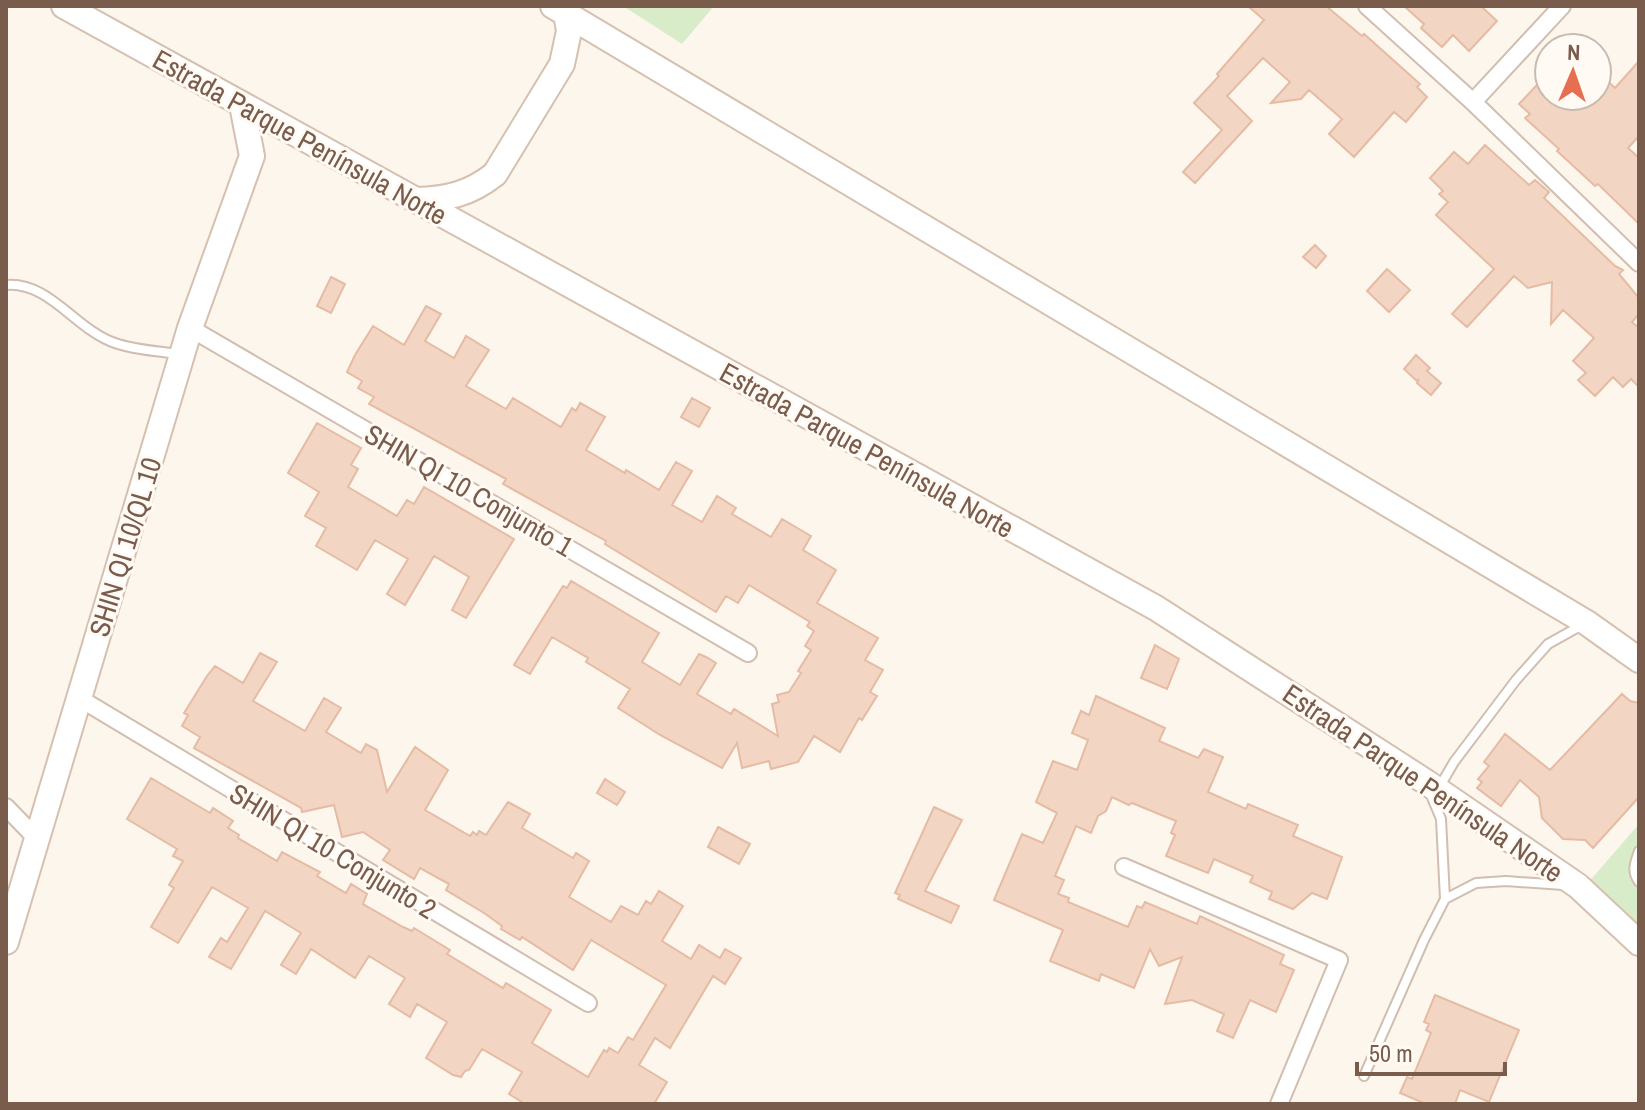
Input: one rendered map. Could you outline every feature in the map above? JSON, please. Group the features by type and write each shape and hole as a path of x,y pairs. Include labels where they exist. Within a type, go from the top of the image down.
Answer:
{"main road":[{"name":"Estrada Parque Península Norte","path":"76,10 294,134 1156,608 1431,786 1578,886 1639,943"},
{"path":"416,200 460,196 479,187 495,174 562,64 569,31 560,10"},
{"path":"560,10 1587,623 1639,660"},
{"path":"242,105 252,156 294,134"},
{"name":"SHIN QI 10/QL 10","path":"6,942 190,328 252,156"}],"street":[{"path":"1367,6 1473,102 1639,263"},
{"path":"1473,102 1562,6"},
{"name":"SHIN QI 10 Conjunto 1","path":"190,328 748,653"},
{"name":"SHIN QI 10 Conjunto 2","path":"79,698 588,1003"},
{"path":"6,807 37,839"},
{"path":"1124,867 1339,960 1279,1104"}],"lane":[{"path":"6,285 33,288 95,333 116,344 182,355"},
{"path":"1364,1076 1445,899 1441,819 1431,786 1454,762 1516,680 1548,644 1565,632 1587,623"},
{"path":"1639,851 1633,867 1639,882"},
{"path":"1445,899 1476,883 1506,881 1578,886"}],"green space":[{"path":"623,6 714,6 682,44"},
{"path":"1639,824 1639,924 1587,884"}],"building":[{"path":"1248,6 1326,6 1362,36 1364,34 1420,84 1417,87 1427,97 1406,122 1394,112 1354,157 1329,134 1342,119 1309,90 1301,99 1271,103 1290,82 1263,58 1227,96 1252,121 1195,183 1183,172 1222,130 1194,103 1264,20"},
{"path":"1404,6 1481,6 1497,21 1469,51 1453,35 1442,47 1421,28 1424,24"},
{"path":"1639,61 1639,136 1628,148 1639,158 1639,224 1598,184 1595,186 1557,151 1559,149 1525,118 1530,114 1519,104 1533,89 1533,112 1613,112 1613,86 1615,88"},
{"path":"1485,145 1529,185 1535,180 1549,192 1544,198 1615,266 1623,270 1619,274 1639,298 1639,314 1632,322 1639,328 1639,387 1631,379 1623,387 1613,377 1595,396 1578,380 1586,373 1573,361 1594,338 1563,310 1551,324 1552,282 1528,288 1514,276 1467,327 1452,314 1494,269 1436,215 1448,202 1439,194 1443,191 1430,178 1454,152 1468,164"},
{"path":"1315,245 1326,256 1316,268 1303,257"},
{"path":"1387,269 1410,290 1389,312 1367,291"},
{"path":"331,277 345,284 331,313 317,306"},
{"path":"426,306 441,314 425,341 454,358 466,336 489,350 466,386 506,409 513,398 561,427 572,408 576,411 580,403 605,417 586,450 659,490 676,462 692,471 672,505 702,522 717,496 736,508 732,514 771,537 782,519 811,536 803,550 836,570 817,603 878,638 865,660 883,670 870,692 877,696 862,720 859,718 840,752 814,736 798,762 771,769 769,761 742,768 737,743 722,768 618,708 630,689 586,662 588,658 552,637 530,674 514,665 563,586 567,588 571,581 659,633 642,662 680,685 699,654 706,657 716,663 697,694 731,714 734,709 778,736 772,704 779,702 777,695 789,692 801,673 798,671 811,650 805,646 814,631 807,626 810,622 749,585 738,603 726,596 716,612 605,544 606,541 503,484 506,479 369,404 374,397 358,388 362,381 347,372 355,355 373,326 404,345"},
{"path":"1416,355 1430,368 1427,371 1441,383 1431,395 1417,383 1419,379 1417,381 1404,369"},
{"path":"692,398 710,408 699,427 681,417"},
{"path":"317,423 361,448 351,465 358,469 348,487 397,516 407,500 414,504 424,487 514,539 466,618 452,610 469,577 434,556 405,605 387,594 408,559 375,540 357,570 316,546 326,528 305,516 319,492 288,473"},
{"path":"1155,645 1179,659 1167,689 1141,678"},
{"path":"260,653 277,662 253,701 305,731 324,698 341,708 326,732 361,753 366,744 377,750 387,792 415,747 448,770 425,810 470,836 473,832 477,835 479,831 486,835 508,802 530,814 522,828 573,858 576,853 589,861 569,897 611,922 621,906 638,915 646,901 651,904 659,891 683,906 662,941 691,959 699,945 720,958 725,949 741,958 725,984 713,976 670,1048 655,1038 639,1065 667,1082 654,1104 525,1104 509,1094 522,1072 482,1049 469,1070 461,1077 453,1075 426,1058 447,1022 417,1004 410,1017 389,1004 405,978 369,956 355,978 311,949 296,974 281,965 301,933 265,911 231,969 209,957 221,938 227,942 248,908 212,887 178,943 151,927 174,888 169,885 183,861 173,856 177,849 127,819 151,778 210,813 213,808 233,821 228,828 239,835 238,838 277,861 282,852 320,872 317,876 346,893 351,884 367,894 363,904 403,927 412,931 414,928 450,950 447,954 503,988 506,983 551,1010 532,1043 588,1077 604,1050 607,1052 609,1048 618,1053 628,1037 633,1040 666,985 591,940 573,970 522,937 520,940 501,929 502,926 484,913 446,890 449,884 420,868 414,879 383,860 390,850 363,832 342,837 334,805 302,812 301,808 194,748 200,737 182,726 188,715 184,713 207,676 215,666 243,683"},
{"path":"1622,694 1630,701 1639,703 1639,797 1593,848 1585,840 1563,839 1542,818 1539,797 1520,780 1501,806 1477,788 1482,782 1478,779 1489,766 1484,762 1505,734 1550,770"},
{"path":"1096,696 1165,728 1159,741 1198,758 1204,749 1223,757 1208,792 1246,809 1248,804 1298,825 1293,836 1342,857 1327,899 1312,893 1293,909 1269,899 1272,892 1250,882 1253,876 1214,859 1208,873 1166,856 1175,835 1171,833 1176,821 1132,803 1129,805 1112,797 1106,811 1098,816 1091,833 1076,826 1055,876 1064,880 1058,894 1069,898 1068,902 1128,927 1137,906 1142,908 1145,902 1197,924 1200,916 1284,955 1280,964 1294,970 1276,1012 1250,1000 1233,1038 1217,1031 1224,1014 1192,1000 1165,1004 1182,957 1159,966 1150,949 1134,988 1101,974 1099,981 1050,961 1063,930 994,900 1022,834 1043,843 1057,813 1036,802 1053,761 1077,770 1088,740 1072,733 1081,711 1089,715"},
{"path":"605,779 625,792 617,805 597,793"},
{"path":"934,807 962,820 925,891 959,906 951,923 898,899 900,895 895,893"},
{"path":"718,827 750,844 739,864 708,847"},
{"path":"1435,995 1519,1030 1489,1102 1460,1090 1455,1104 1426,1104 1400,1093 1407,1077 1412,1079 1431,1033 1426,1030 1429,1024 1424,1022"}]}
